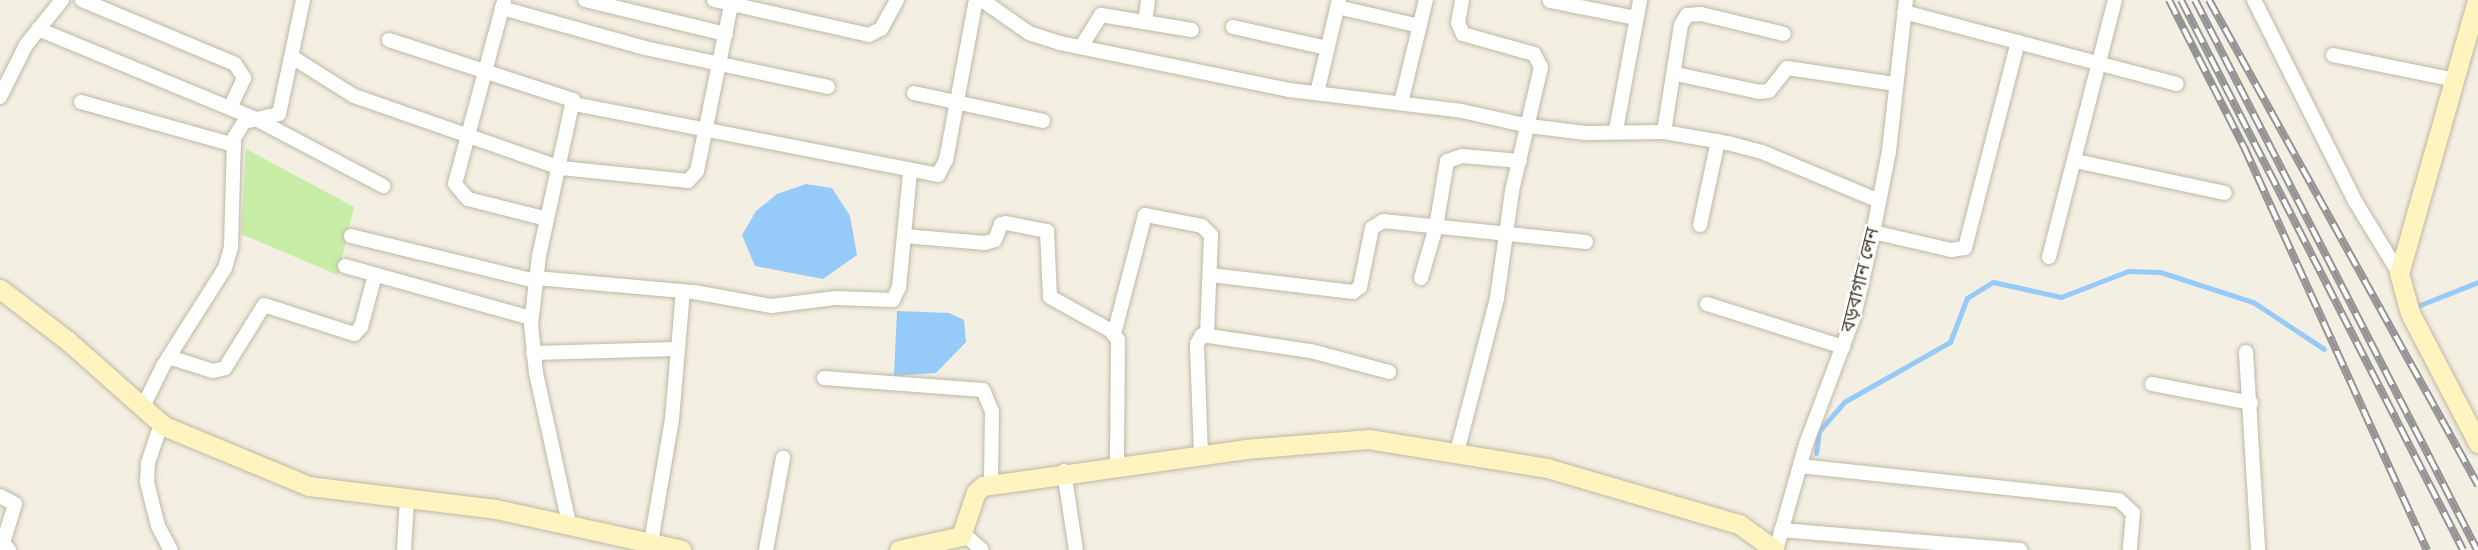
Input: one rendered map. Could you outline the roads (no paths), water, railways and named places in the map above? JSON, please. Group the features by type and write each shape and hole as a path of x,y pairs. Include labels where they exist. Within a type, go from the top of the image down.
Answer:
{"street":[{"path":"0,97 6,69 62,0"},
{"path":"82,0 235,64 244,78 230,108"},
{"path":"142,409 169,357 225,268 231,247 234,145 238,127 256,119 279,114 303,0"},
{"path":"585,0 726,34"},
{"path":"714,0 872,35 881,29 897,0"},
{"path":"389,40 568,96 574,104 910,172 942,172 958,103 976,0"},
{"path":"982,0 1029,33 1081,47 1317,93 1462,110 1528,126 1586,133 1616,130 1664,132 1718,141 1762,152 1879,201"},
{"path":"1145,22 1148,0"},
{"path":"1401,103 1426,0"},
{"path":"1457,452 1497,298 1506,236 1541,61 1534,54 1463,34 1458,23 1462,0"},
{"path":"1616,130 1640,0"},
{"path":"2049,257 2076,161 2115,0"},
{"path":"2255,0 2355,201 2399,273 2410,313 2478,443"},
{"path":"2399,273 2456,80 2473,36 2477,0"},
{"path":"1549,1 1636,18"},
{"path":"292,57 354,96 561,168 688,181 696,176 732,2"},
{"path":"1317,93 1338,3 1420,26"},
{"path":"547,219 460,196 456,177 503,4 719,66 828,87"},
{"path":"1905,6 2018,42 2177,85"},
{"name":"বড়বাগান লেন","path":"1775,550 1800,466 1843,347 1873,232 1905,6"},
{"path":"1664,132 1676,74 1681,25 1693,13 1784,34"},
{"path":"1081,47 1098,16 1192,30"},
{"path":"1233,27 1327,48"},
{"path":"38,29 256,119 383,186"},
{"path":"1873,232 1951,250 1965,248 2018,42"},
{"path":"2333,55 2456,80"},
{"path":"1676,74 1759,92 1769,91 1787,68 1896,84"},
{"path":"914,93 1043,121"},
{"path":"81,102 234,145"},
{"path":"569,523 533,353 531,318 535,280 547,219 574,104"},
{"path":"1700,225 1718,141"},
{"path":"1421,278 1436,227 1445,165 1450,158 1520,161"},
{"path":"2076,161 2225,193"},
{"path":"351,236 535,280 683,291 771,306 835,299 893,300 899,287 910,172"},
{"path":"1114,334 1145,215 1207,230 1213,241 1207,335 1197,344 1201,455"},
{"path":"904,236 985,243 995,240 1001,224 1045,229 1050,297 1114,334 1120,348 1117,466"},
{"path":"1211,275 1353,292 1360,287 1374,224 1436,227 1586,242"},
{"path":"345,266 531,318"},
{"path":"169,357 213,371 225,368 264,306 354,334 361,327 375,275"},
{"path":"0,289 68,341 161,424 309,486 569,523 682,550"},
{"path":"651,542 672,419 683,291"},
{"path":"1707,304 1843,347"},
{"path":"1207,335 1311,351 1390,372"},
{"path":"533,353 678,349"},
{"path":"2246,352 2258,550"},
{"path":"824,378 984,390 992,411 991,484"},
{"path":"2152,384 2251,403"},
{"path":"161,424 148,463 146,482 159,526 171,550 164,550"},
{"path":"899,550 955,539 963,533 978,489 991,484 1064,471 1368,439 1547,468 1688,508 1754,531 1775,550"},
{"path":"766,550 783,458"},
{"path":"1800,466 2119,500 2133,513 2130,550"},
{"path":"1064,471 1076,550"},
{"path":"0,496 15,504 3,543 9,550"},
{"path":"404,550 407,499"},
{"path":"1782,530 2020,550"},
{"path":"963,533 982,550"}],"water":[{"path":"806,184 832,188 850,216 857,255 823,279 755,266 742,235 756,211 777,194"},
{"path":"897,311 949,313 964,320 966,342 936,373 894,376"}],"waterway":[{"path":"1816,453 1819,431 1844,402 1950,342 1967,298 1993,282 2061,297 2128,271 2160,272 2253,302 2324,349"},
{"path":"2420,305 2478,282"}],"railway":[{"path":"2169,0 2244,147 2427,550"},
{"path":"2181,0 2463,550"},
{"path":"2195,0 2477,550"},
{"path":"2209,0 2478,485"}]}
